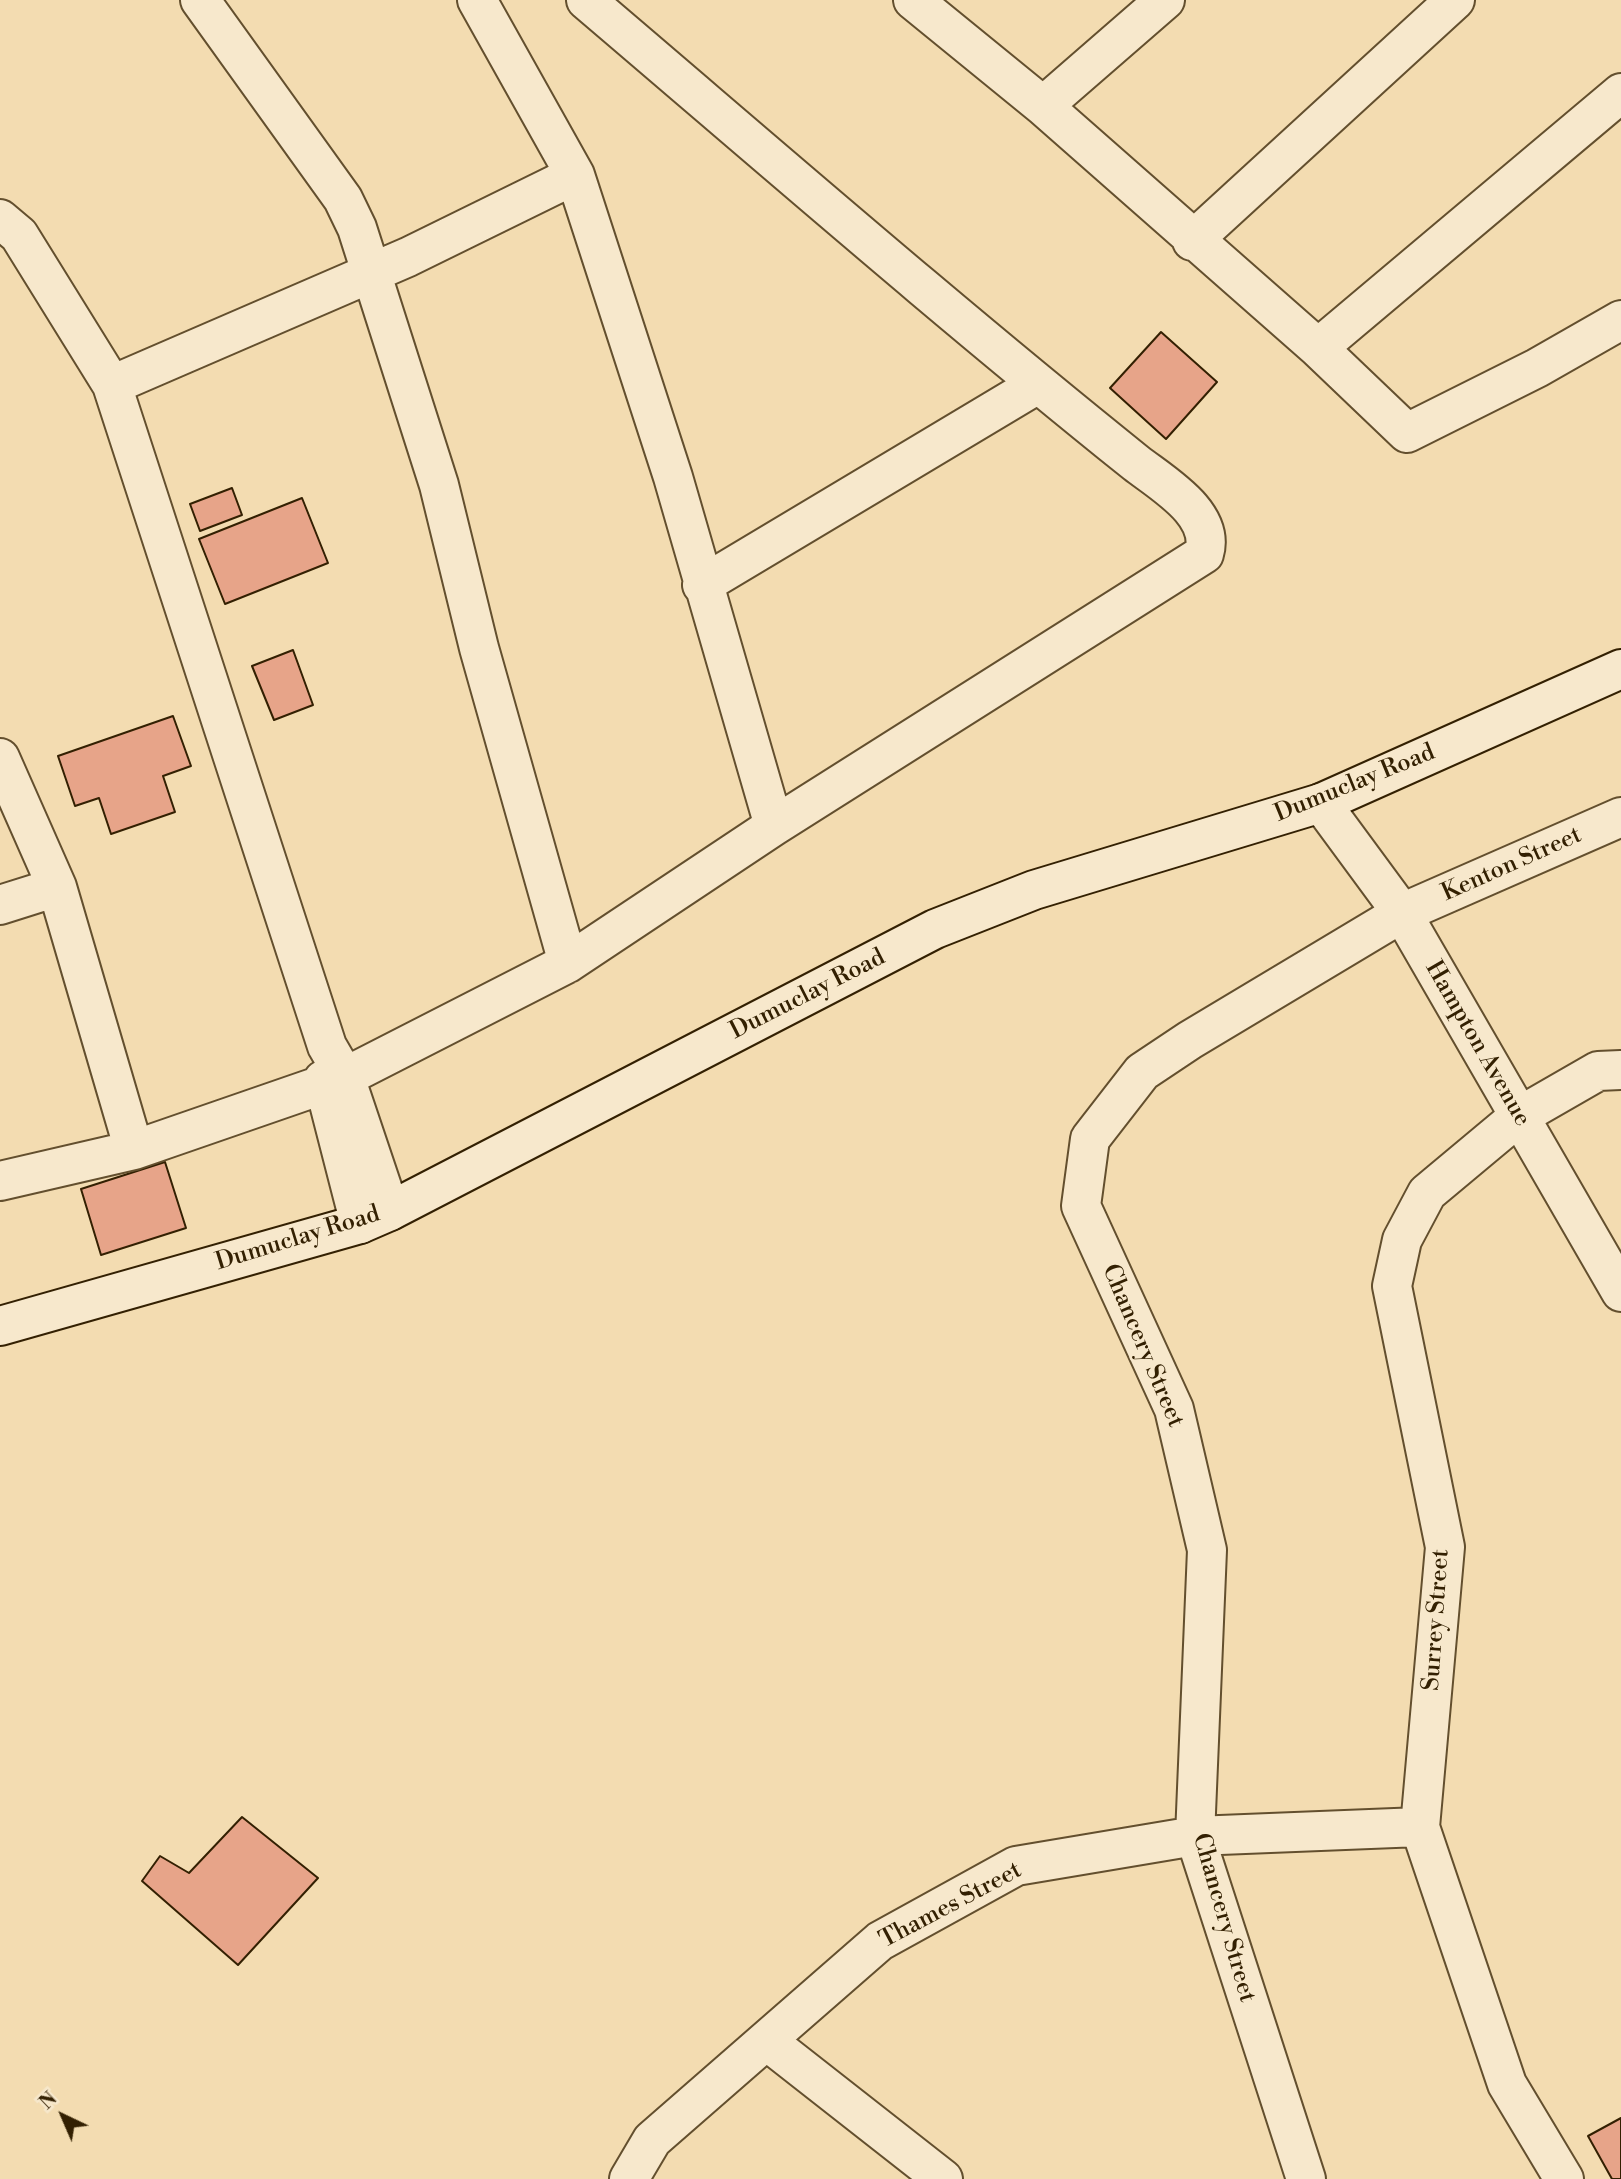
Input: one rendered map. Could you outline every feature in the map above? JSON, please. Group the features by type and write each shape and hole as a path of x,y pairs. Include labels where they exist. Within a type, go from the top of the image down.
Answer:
{"street":[{"path":"200,0 343,199 373,273 439,485 479,648 568,963"},
{"path":"477,0 575,175 673,477 702,585 774,826"},
{"path":"0,1181 134,1150 331,1069 568,963 774,826 1204,554 1208,541 1205,530 1184,500 1038,384 586,0"},
{"path":"913,0 1043,106 1192,241 1318,348 1407,433 1538,368 1621,320"},
{"path":"1043,106 1166,0"},
{"path":"1192,241 1455,0"},
{"path":"1318,348 1621,93"},
{"path":"112,385 373,273 575,175"},
{"path":"0,219 19,235 112,385 331,1069 374,1218"},
{"path":"702,585 1038,384"},
{"name":"Dumuclay Road","path":"0,1326 374,1218 935,929 1034,890 1321,803 1621,669"},
{"path":"0,758 57,887 134,1150"},
{"name":"Hampton Avenue","path":"1321,803 1402,913 1621,1293"},
{"name":"Kenton Street","path":"1402,913 1621,817"},
{"path":"0,905 57,887"},
{"name":"Chancery Street","path":"1306,2179 1195,1836 1207,1550 1174,1409 1081,1206 1090,1139 1142,1072 1402,913"},
{"name":"Surrey Street","path":"1564,2179 1507,2084 1420,1827 1445,1547 1392,1286 1402,1240 1427,1193 1518,1116 1598,1071 1621,1070"},
{"name":"Thames Street","path":"629,2179 652,2140 880,1941 1016,1866 1195,1836 1420,1827"},
{"path":"767,2041 943,2179"}],"building":[{"path":"1161,332 1217,382 1166,439 1110,388"},
{"path":"232,488 242,515 200,531 190,504"},
{"path":"302,498 328,563 225,604 199,539"},
{"path":"293,650 313,705 274,720 252,666"},
{"path":"173,716 191,766 163,776 175,812 111,834 99,798 75,806 58,756"},
{"path":"165,1162 186,1228 101,1255 81,1189"},
{"path":"242,1817 318,1878 238,1965 142,1881 160,1856 189,1873"},
{"path":"1621,2118 1621,2179 1612,2179 1588,2136"}]}
